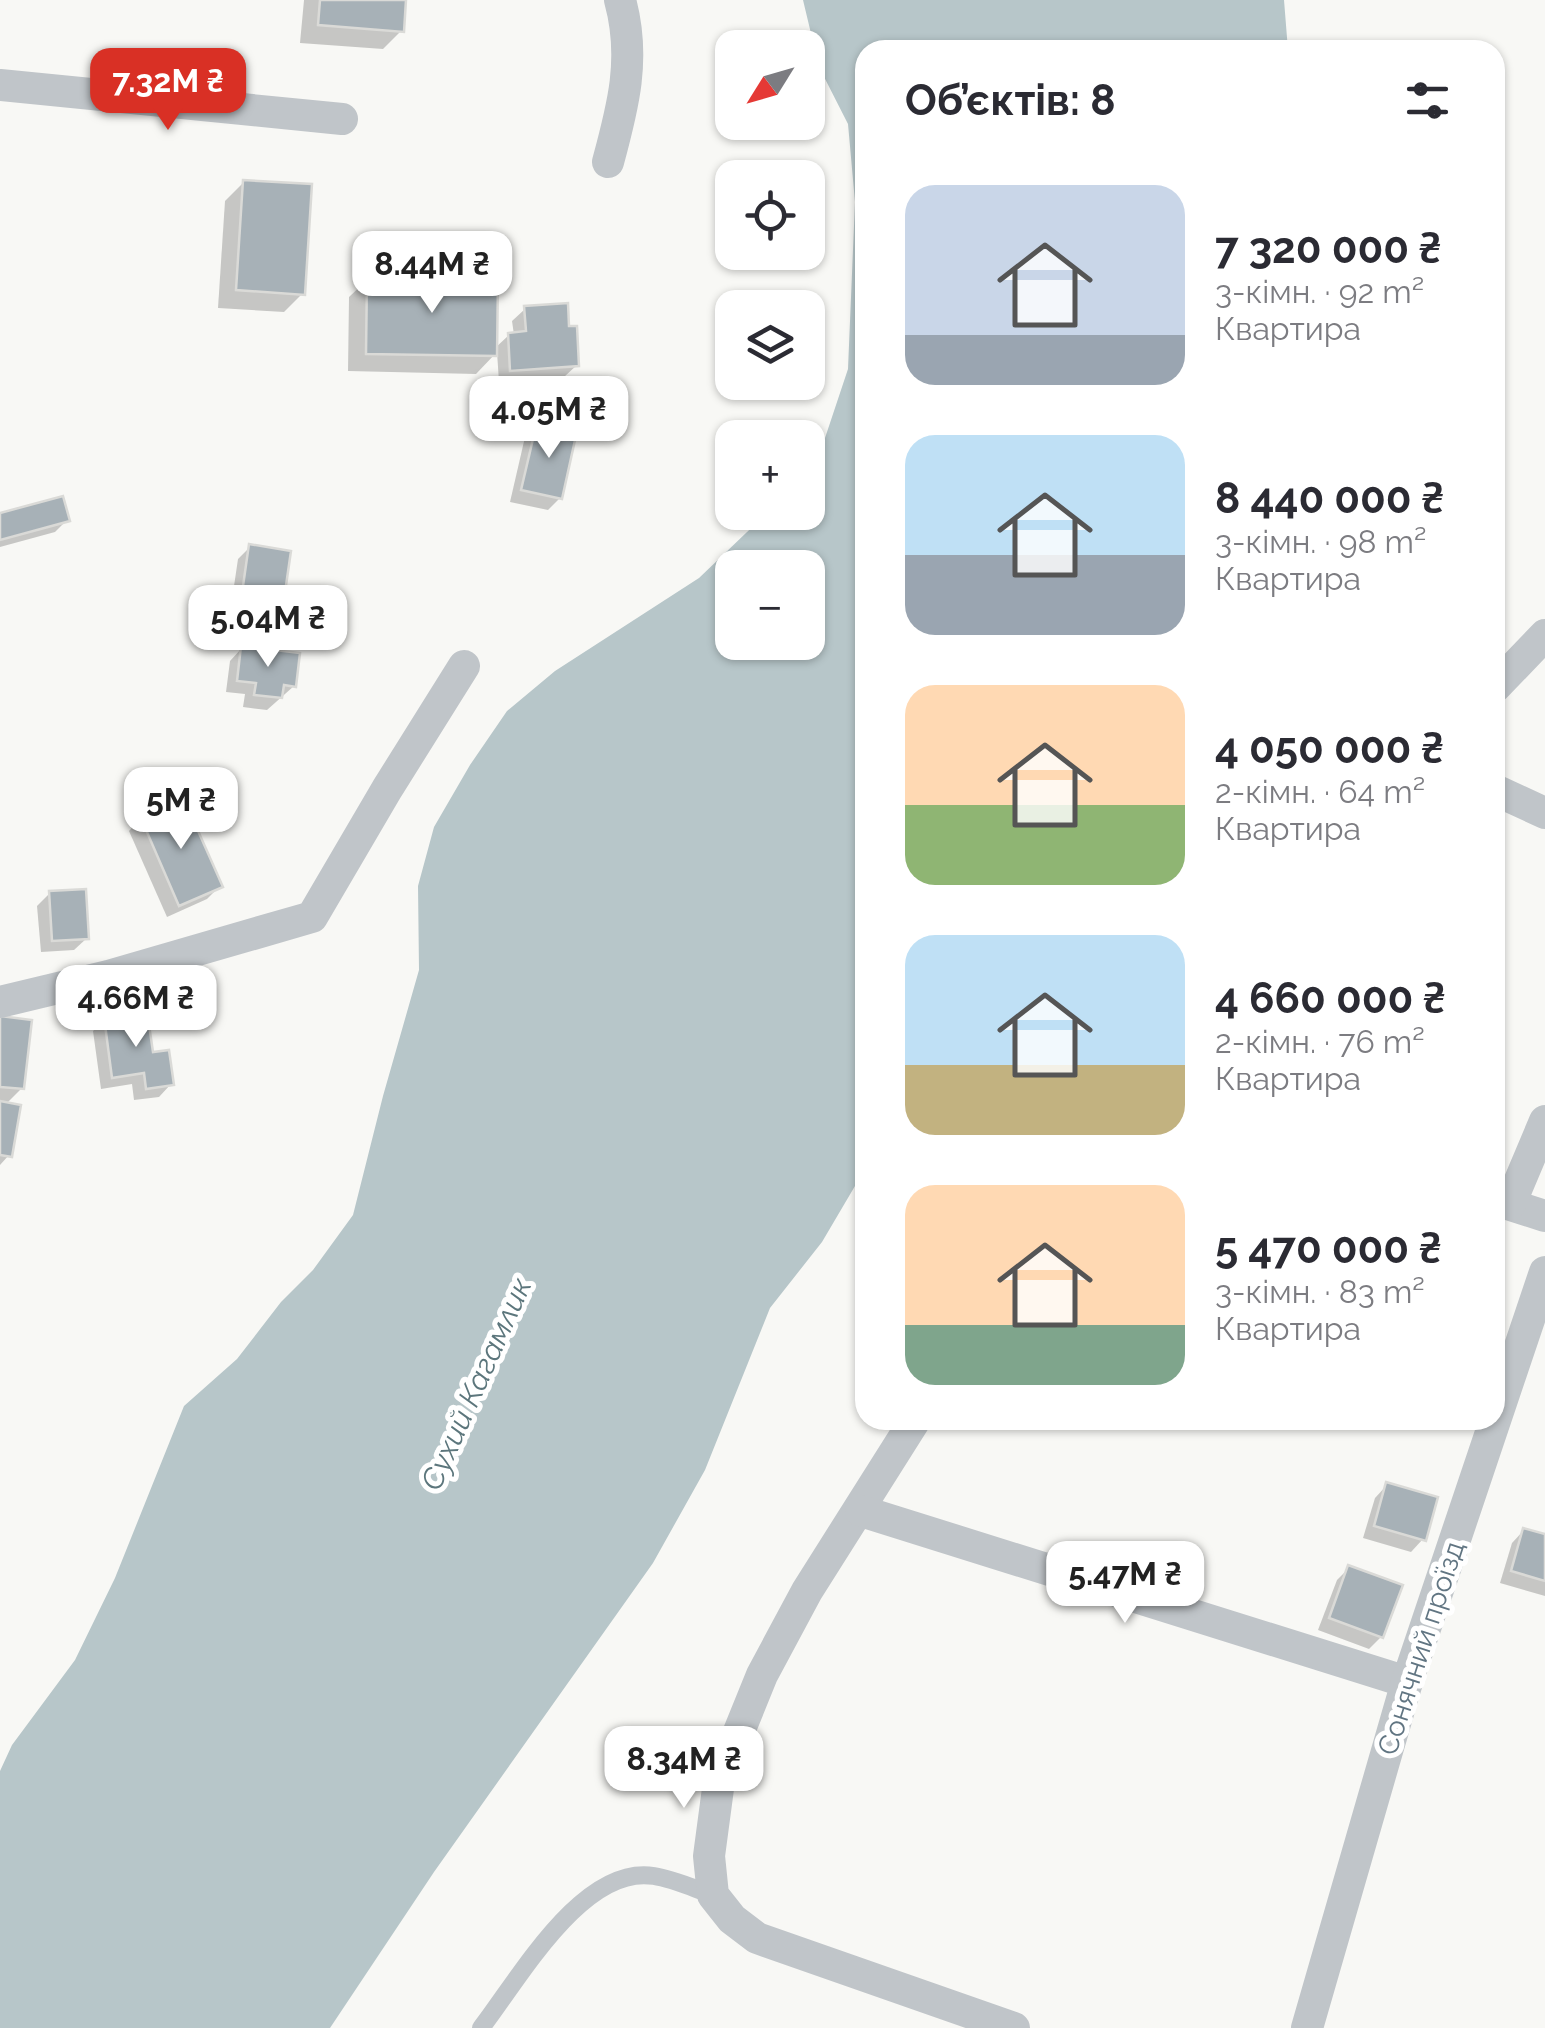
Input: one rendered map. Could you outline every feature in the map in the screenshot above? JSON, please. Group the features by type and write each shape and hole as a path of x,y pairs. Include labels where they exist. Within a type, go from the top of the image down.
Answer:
{"street":[{"path":"608,162 627,91 626,19 620,0"},
{"path":"0,85 342,119"},
{"path":"1505,677 1545,635"},
{"path":"0,1002 108,976 312,917 464,666"},
{"path":"1505,795 1545,813"},
{"path":"1505,1196 1545,1121"},
{"path":"1505,1203 1545,1216"},
{"name":"Сонячний проїзд","path":"1505,1392 1545,1272"},
{"path":"909,1430 807,1592 762,1674 719,1781 709,1856 713,1896 732,1919 757,1938 1014,2028"},
{"name":"Сонячний проїзд","path":"1307,2028 1408,1682 1492,1430"},
{"path":"860,1510 1408,1682"}],"lane":[{"path":"481,2028 569,1912 618,1878 653,1875 713,1896"}],"water":[{"path":"803,0 1284,0 1287,40 855,40 855,202 848,124 825,79 825,30 810,30"},
{"name":"Сухий Кагамлик","path":"855,202 855,1186 822,1242 770,1308 705,1470 653,1563 434,1872 330,2028 0,2028 0,1771 12,1745 75,1660 115,1578 184,1406 237,1359 281,1302 313,1270 353,1215 419,970 418,886 434,827 507,711 555,671 699,578 715,563 715,660 825,660 825,550 728,550 749,530 825,530 825,438 848,369"}],"building":[{"path":"320,0 406,0 404,32 318,25"},
{"path":"243,180 312,184 305,295 236,290"},
{"path":"367,276 498,278 497,356 366,354"},
{"path":"568,303 569,326 577,326 579,366 510,371 508,333 526,331 524,306"},
{"path":"537,422 577,431 562,499 521,490"},
{"path":"63,496 70,521 0,540 0,513"},
{"path":"249,544 291,551 278,641 236,635"},
{"path":"241,646 300,653 296,687 284,685 282,698 254,695 256,683 237,681"},
{"path":"183,797 223,887 179,906 140,816"},
{"path":"86,889 89,939 52,941 49,891"},
{"path":"147,1011 153,1052 169,1050 174,1085 146,1089 144,1073 112,1078 104,1017"},
{"path":"0,1016 32,1020 24,1089 0,1087"},
{"path":"0,1101 21,1105 12,1157 0,1155"},
{"path":"1386,1482 1438,1497 1426,1541 1374,1526"},
{"path":"1523,1528 1545,1534 1545,1581 1511,1571"},
{"path":"1348,1565 1403,1585 1383,1638 1329,1618"}]}
